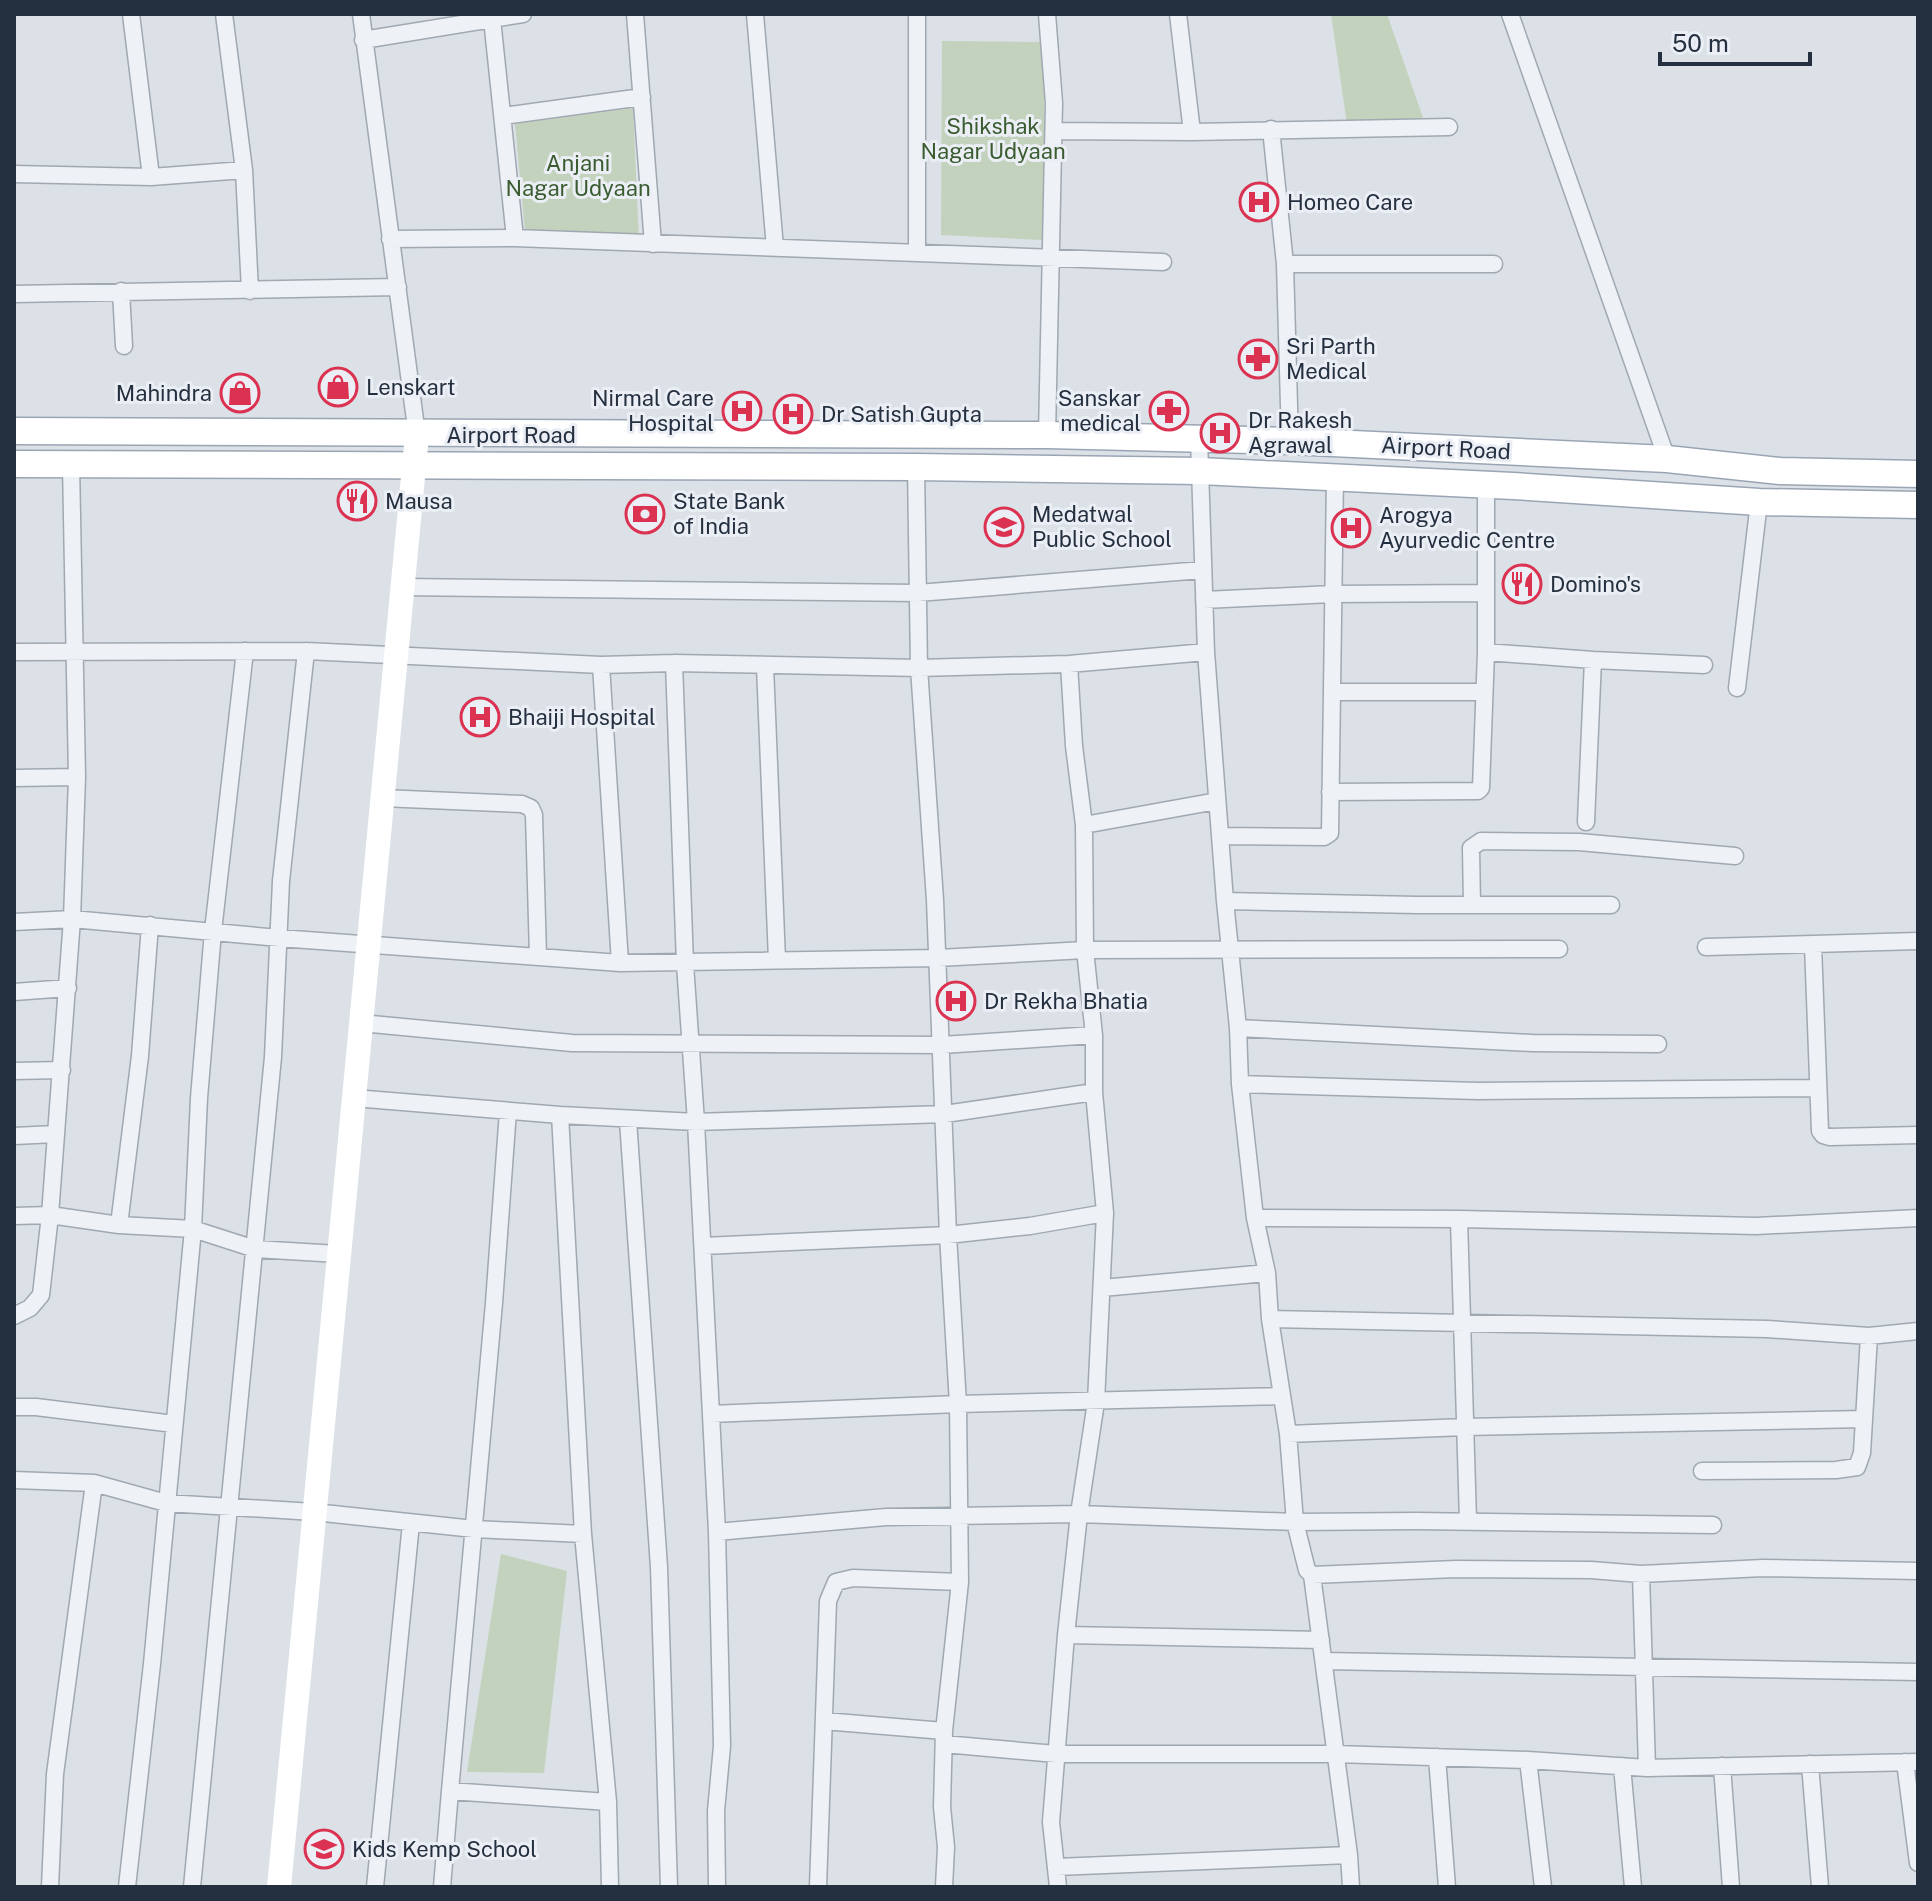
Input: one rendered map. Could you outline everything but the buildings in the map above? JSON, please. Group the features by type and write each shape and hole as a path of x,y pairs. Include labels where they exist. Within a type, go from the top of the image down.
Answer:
{"main road":[{"name":"Airport Road","path":"14,431 1199,438 1667,459 1780,471 1918,474"},
{"name":"Airport Road","path":"14,464 1200,471 1759,502 1918,505"}],"street":[{"path":"131,14 151,177"},
{"path":"224,14 244,170 250,291"},
{"path":"279,1887 417,435 361,14"},
{"path":"363,40 523,14"},
{"path":"635,14 653,244"},
{"path":"755,14 775,248"},
{"path":"917,14 917,252"},
{"path":"1047,14 1054,131 1047,435"},
{"path":"1178,14 1192,132"},
{"path":"1510,14 1667,459"},
{"path":"492,19 515,238"},
{"path":"504,116 642,97"},
{"path":"1054,131 1449,127"},
{"path":"1271,129 1285,264 1290,441"},
{"path":"14,174 151,177 244,170"},
{"path":"390,239 515,238 1163,262"},
{"path":"1285,264 1494,264"},
{"path":"14,294 398,287"},
{"path":"121,291 124,346"},
{"path":"1199,438 1206,652 1240,1084 1255,1218 1267,1273 1280,1396 1288,1434 1295,1522 1307,1570 1312,1575 1351,1887"},
{"path":"14,1316 30,1308 41,1295 68,988 77,777 71,464"},
{"path":"916,467 919,668 938,958 948,1235 958,1404 960,1582 944,1738 944,1887"},
{"path":"1222,836 1328,836 1330,833 1335,477"},
{"path":"1330,792 1478,791 1482,784 1486,485"},
{"path":"1737,688 1759,502"},
{"path":"402,587 918,593 1202,570"},
{"path":"1204,600 1332,594 1485,593"},
{"path":"127,1887 152,1664 193,1229 199,1098 213,931 245,651"},
{"path":"14,652 306,651 601,665 674,663 919,668 1069,664 1206,652"},
{"path":"192,1887 273,1057 281,881 306,651"},
{"path":"1486,652 1704,665"},
{"path":"1586,822 1593,660"},
{"path":"674,663 685,964 692,1044 717,1532 722,1746 716,1811 717,1887"},
{"path":"1058,1887 1051,1822 1066,1635 1079,1514 1096,1402 1105,1213 1094,1092 1094,1035 1085,950 1084,825 1074,746 1069,664"},
{"path":"601,665 620,963"},
{"path":"765,666 777,960"},
{"path":"1332,692 1484,692"},
{"path":"14,778 77,777"},
{"path":"382,798 522,804 531,808 534,815 538,956"},
{"path":"1084,825 1217,801"},
{"path":"1472,905 1471,848 1481,841 1579,842 1735,856"},
{"path":"1225,901 1611,905"},
{"path":"14,922 72,919 620,963 938,958 1085,950 1559,949"},
{"path":"119,1225 140,1056 150,925"},
{"path":"1706,947 1918,941"},
{"path":"1813,945 1819,1126 1823,1135 1918,1135"},
{"path":"14,992 68,988"},
{"path":"361,1023 572,1043 942,1045 1094,1035"},
{"path":"1238,1028 1532,1043 1658,1044"},
{"path":"14,1071 62,1070"},
{"path":"1240,1084 1478,1091 1818,1088"},
{"path":"354,1098 628,1120 696,1122 945,1114 1094,1092"},
{"path":"442,1887 508,1111"},
{"path":"560,1115 583,1534 608,1802 610,1887"},
{"path":"628,1120 659,1567 669,1887"},
{"path":"14,1136 55,1134"},
{"path":"703,1246 948,1235 1030,1226 1105,1213"},
{"path":"14,1216 50,1215 119,1225 193,1229 255,1249 338,1254"},
{"path":"1255,1218 1756,1226 1918,1218"},
{"path":"1459,1219 1468,1521"},
{"path":"1102,1288 1267,1273"},
{"path":"1270,1319 1767,1329 1869,1336 1918,1331"},
{"path":"1702,1471 1853,1470 1860,1463 1869,1336"},
{"path":"711,1414 1280,1396"},
{"path":"14,1407 174,1424"},
{"path":"1288,1434 1864,1419"},
{"path":"14,1480 94,1483 166,1503 314,1512 474,1529 583,1534"},
{"path":"50,1887 55,1774 94,1483"},
{"path":"717,1532 886,1517 1079,1514 1295,1522 1713,1525"},
{"path":"375,1887 411,1523"},
{"path":"1312,1575 1456,1569 1591,1570 1641,1574 1763,1568 1918,1571"},
{"path":"1641,1574 1647,1768"},
{"path":"818,1887 828,1601 836,1582 853,1578 960,1582"},
{"path":"1066,1635 1321,1640"},
{"path":"1324,1661 1918,1672"},
{"path":"824,1721 1056,1754 1335,1754 1528,1760 1647,1768 1911,1762 1918,1863"},
{"path":"1437,1757 1447,1887"},
{"path":"1528,1760 1543,1887"},
{"path":"1810,1764 1820,1887"},
{"path":"1622,1766 1633,1887"},
{"path":"1722,1766 1731,1887"},
{"path":"450,1791 608,1802"},
{"path":"1056,1867 1349,1855"}],"green space":[{"path":"1331,14 1387,14 1429,135 1348,131"},
{"name":"Shikshak Nagar Udyaan","path":"942,41 1044,42 1044,240 941,235"},
{"name":"Anjani Nagar Udyaan","path":"633,108 639,241 526,242 515,124"},
{"path":"501,1554 567,1571 544,1773 467,1772"}],"place":[{"name":"Homeo Care","path":"1259,202"},
{"name":"Sri Parth Medical","path":"1258,359"},
{"name":"Lenskart","path":"338,387"},
{"name":"Mahindra","path":"240,393"},
{"name":"Nirmal Care Hospital","path":"742,411"},
{"name":"Sanskar medical","path":"1169,411"},
{"name":"Dr Satish Gupta","path":"793,414"},
{"name":"Dr Rakesh Agrawal","path":"1220,433"},
{"name":"Mausa","path":"357,501"},
{"name":"State Bank of India","path":"645,514"},
{"name":"Medatwal Public School","path":"1004,527"},
{"name":"Arogya Ayurvedic Centre","path":"1351,528"},
{"name":"Domino's","path":"1522,584"},
{"name":"Bhaiji Hospital","path":"480,717"},
{"name":"Dr Rekha Bhatia","path":"956,1001"},
{"name":"Kids Kemp School","path":"324,1849"}]}
